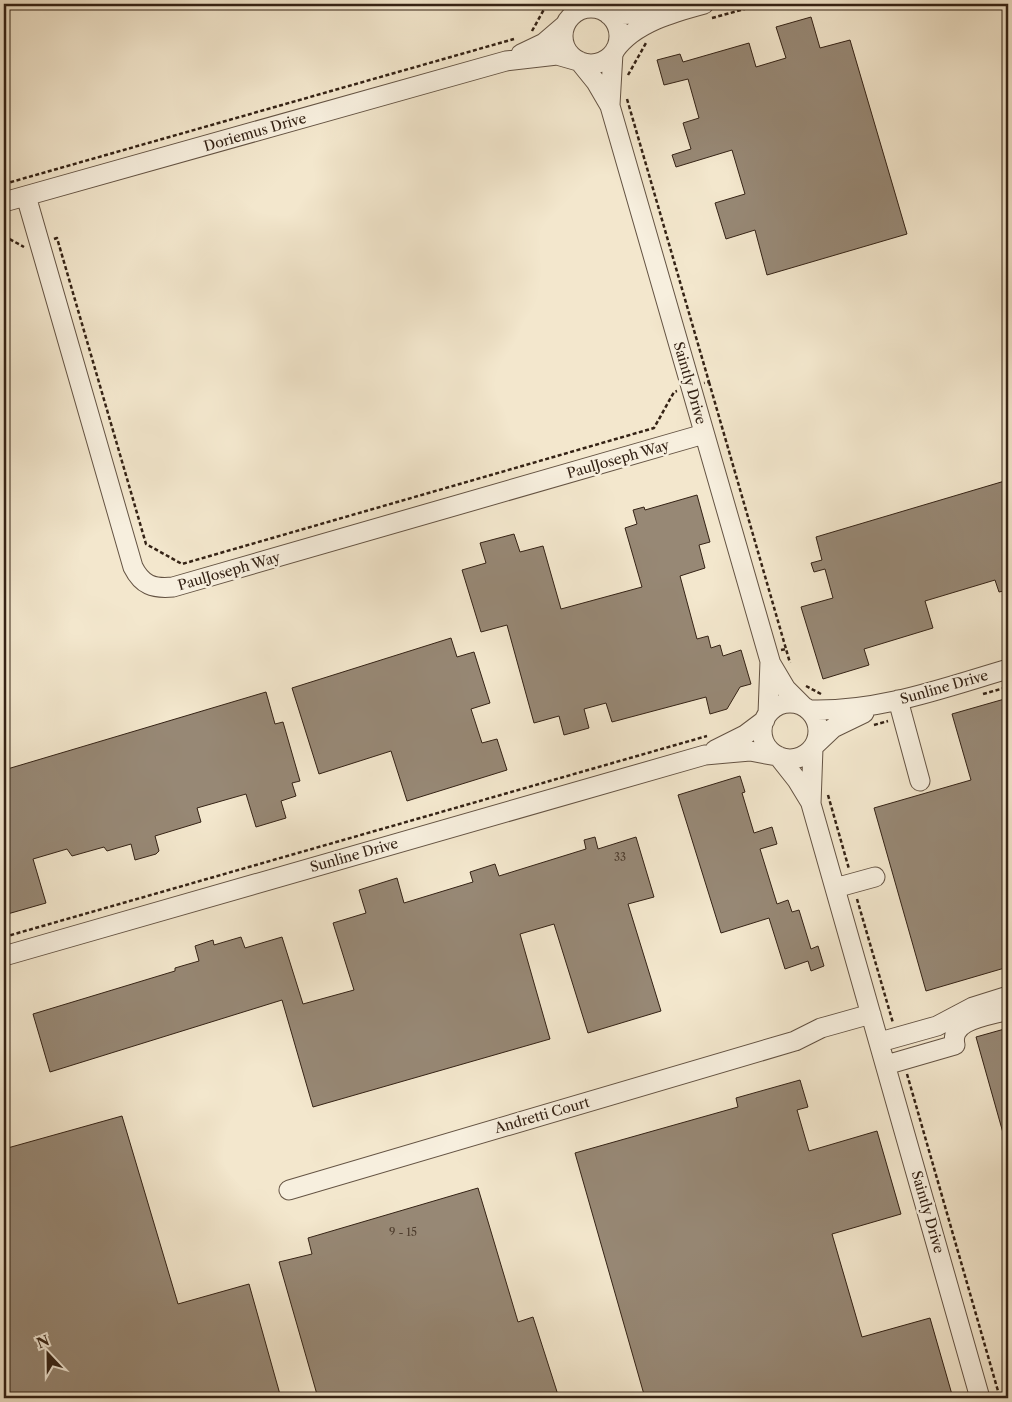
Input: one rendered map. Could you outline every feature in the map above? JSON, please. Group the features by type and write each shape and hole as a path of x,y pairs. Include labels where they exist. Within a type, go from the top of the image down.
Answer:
{"street":[{"path":"681,10 632,32 614,51 598,63 578,61 565,48 563,36 568,16 582,10 593,8 646,15 681,10 704,4"},
{"path":"603,10 618,31 614,51"},
{"name":"Doriemus Drive","path":"506,61 544,43 568,16"},
{"name":"Saintly Drive","path":"610,106 614,51"},
{"name":"Doriemus Drive","path":"4,202 506,61 557,55 578,61"},
{"name":"Saintly Drive","path":"578,61 599,86 610,106 700,384 704,434 774,654 786,688 806,708"},
{"name":"PaulJoseph Way","path":"26,196 133,566 138,578 147,585 159,589 173,587 704,434"},
{"name":"Saintly Drive","path":"766,717 774,654"},
{"name":"Sunline Drive","path":"806,708 834,711 889,703 1008,669"},
{"path":"792,703 806,708 818,727 814,746 797,758 788,759 778,756 768,748 763,737 766,717 781,704 792,703"},
{"path":"889,703 920,781"},
{"name":"Sunline Drive","path":"814,746 833,728 889,703"},
{"name":"Sunline Drive","path":"4,956 705,755 745,735 766,717"},
{"name":"Saintly Drive","path":"811,804 814,746"},
{"name":"Sunline Drive","path":"705,755 750,751 778,756"},
{"name":"Saintly Drive","path":"778,756 811,804 980,1398"},
{"path":"835,888 875,877"},
{"path":"875,1027 937,1026 973,1007 1008,996"},
{"path":"886,1065 955,1046 954,1038 958,1028 971,1021 1008,1010"},
{"name":"Andretti Court","path":"289,1190 795,1041 821,1040 875,1027"}],"path":[{"path":"531,34 547,4"},
{"path":"627,76 650,36"},
{"path":"4,184 521,37"},
{"path":"626,94 700,384 774,654 790,664"},
{"path":"4,236 24,247 57,238 146,544 182,564 654,428 674,392 700,384"},
{"path":"802,684 826,696"},
{"path":"4,937 711,735"}],"building":[{"path":"811,17 820,48 850,40 907,234 767,275 755,230 726,239 715,203 745,194 732,150 676,167 672,155 691,149 683,123 699,118 688,79 664,85 657,60 680,54 683,62 749,43 756,67 786,58 776,27"},
{"path":"1008,480 1008,590 999,592 995,580 925,601 933,628 864,649 869,665 823,679 801,607 833,598 825,569 814,572 811,563 822,560 816,537"},
{"path":"697,495 710,542 699,545 705,568 680,576 697,639 708,636 711,648 720,645 723,656 741,650 751,684 740,687 727,709 710,714 706,697 612,722 606,703 584,709 589,728 564,735 559,716 534,723 507,625 481,632 462,570 486,563 480,543 514,534 520,552 543,546 561,609 642,587 625,528 637,524 633,510 644,507 645,510"},
{"path":"451,638 457,657 474,652 490,703 471,709 482,743 497,739 507,770 407,801 391,751 319,774 292,688"},
{"path":"266,692 275,724 283,722 300,781 292,783 296,796 281,801 286,818 256,827 246,794 197,808 201,822 155,836 159,851 156,854 135,860 131,844 107,851 104,847 72,856 67,849 33,859 46,903 4,915 4,770"},
{"path":"1008,698 1008,967 926,991 874,808 971,780 952,714"},
{"path":"740,776 745,792 742,793 754,833 772,827 777,844 760,849 777,904 788,900 792,912 799,910 811,949 818,946 824,966 811,971 808,961 785,969 769,918 721,933 678,795"},
{"path":"595,837 598,849 636,837 654,897 628,904 661,1011 588,1033 554,924 520,934 550,1039 313,1107 282,1000 50,1072 33,1014 175,971 175,968 199,961 195,946 213,940 214,945 241,937 245,948 282,937 303,1004 354,990 333,923 366,913 359,890 397,878 404,903 473,882 470,872 495,864 499,876 586,849 584,840"},
{"path":"1008,1028 1008,1140 1005,1140 976,1037"},
{"path":"800,1080 808,1107 797,1110 809,1151 877,1131 901,1214 832,1234 862,1337 930,1318 953,1398 645,1398 575,1153 738,1107 736,1098"},
{"path":"122,1116 178,1304 249,1284 281,1398 4,1398 4,1149"},
{"path":"478,1188 518,1322 533,1317 559,1398 318,1398 279,1262 312,1254 308,1238"}]}
